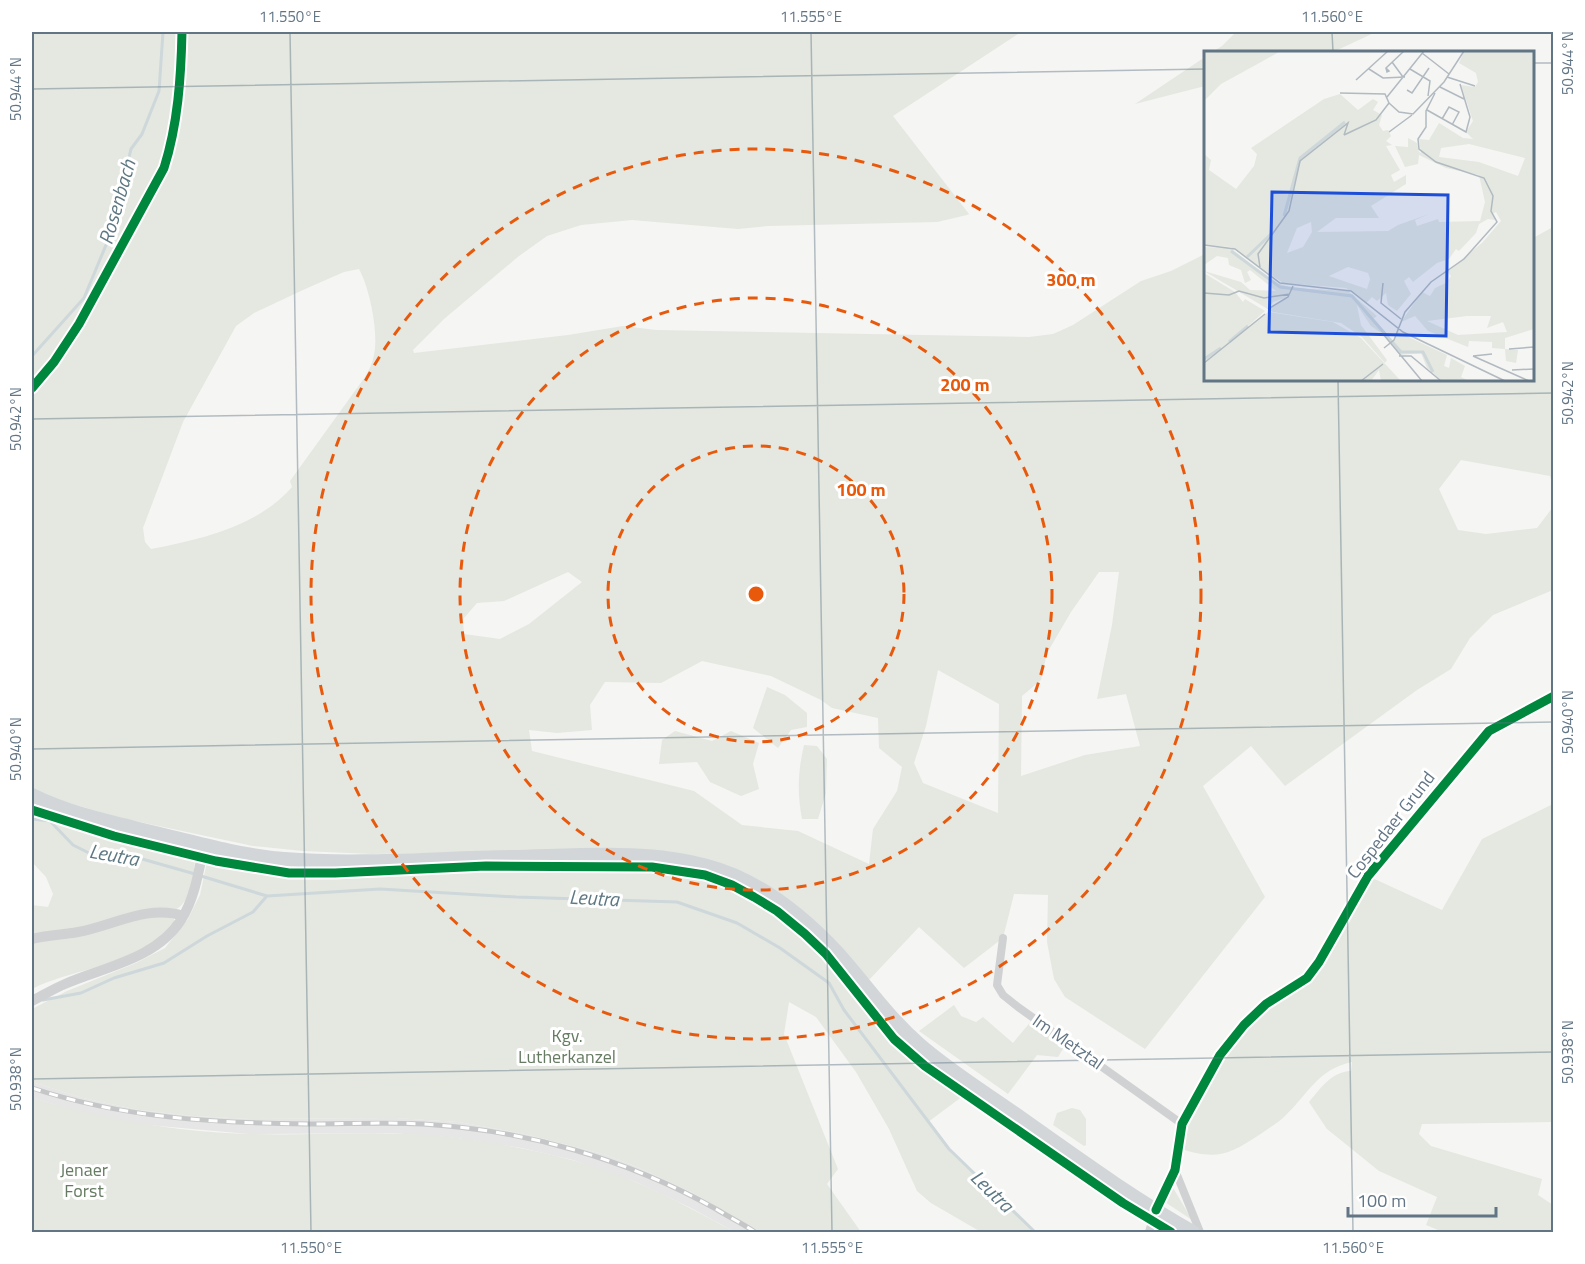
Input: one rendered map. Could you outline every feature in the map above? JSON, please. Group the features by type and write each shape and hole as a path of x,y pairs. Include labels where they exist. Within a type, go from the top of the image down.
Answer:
{"main road":[{"path":"32,795 89,816 254,856 356,861 652,857 685,860 734,875 761,889 813,928 896,1021 930,1054 1101,1173 1193,1233"}],"street":[{"path":"32,388 54,362 80,324 164,168 171,143 181,76 182,32"},
{"name":"Cospedaer Grund","path":"1149,1233 1156,1210 1175,1170 1182,1124 1220,1055 1244,1025 1266,1004 1307,978 1319,962 1368,876 1489,731 1554,696"},
{"path":"32,1001 64,985 148,951 171,933 183,916 193,893 204,845"},
{"path":"32,939 92,930 141,915 170,913 183,916"},
{"name":"Im Metztal","path":"1003,938 997,985 1004,995 1018,1008 1182,1124"},
{"path":"1175,1170 1200,1233"}],"shaded area":[{"path":"32,1082 83,1098 139,1110 193,1116 250,1119 395,1118 459,1122 525,1134 607,1155 642,1169 695,1194 759,1232 735,1232 636,1182 573,1160 522,1148 457,1138 392,1133 249,1134 137,1124 80,1112 32,1098"}],"green space":[{"path":"32,32 1021,32 893,116 969,214 937,222 768,226 738,229 632,220 581,225 547,236 519,256 444,319 413,350 414,353 568,335 623,326 656,330 1029,337 1053,334 1073,325 1141,281 1171,271 1204,254 1204,381 1534,381 1534,237 1553,227 1553,487 1550,476 1461,460 1439,489 1458,530 1486,534 1537,528 1553,507 1553,590 1493,615 1470,638 1451,669 1417,690 1285,786 1251,746 1203,786 1265,897 1145,1049 1065,997 1054,979 1047,942 1048,895 1014,894 1003,938 964,968 919,927 868,981 736,872 574,851 372,854 253,846 121,818 56,799 32,788 34,710 32,708","holes":["359,269 367,288 375,326 375,350 372,361 365,377 290,481 292,487 278,501 245,522 208,536 151,549 145,542 143,528 183,422 236,326 254,313 305,289 344,272","568,572 582,582 529,624 500,639 464,634 463,619 477,603 504,601","1099,572 1119,572 1112,625 1097,699 1126,694 1140,746 1085,755 1021,776 1022,696 1041,680 1047,653 1071,612","702,661 771,676 821,700 832,708 878,718 879,748 902,767 897,791 873,829 869,864 798,831 742,825 694,791 532,751 529,730 557,733 592,730 590,705 605,682 661,683","938,670 999,704 998,813 923,783 914,763 926,726"]},
{"path":"1236,32 1376,32 1335,51 1214,51"},
{"path":"1204,58 1204,86 1135,104"},
{"path":"767,687 785,695 807,713 807,727 791,730 778,748 753,728"},
{"path":"675,731 712,741 731,731 759,743 753,764 759,789 741,796 710,782 697,762 659,764 662,740"},
{"path":"804,745 817,746 827,759 826,793 818,819 802,819 799,782"},
{"path":"1553,804 1553,1122 1422,1124 1419,1134 1431,1146 1542,1179 1538,1195 1553,1205 1553,1232 1443,1232 1426,1225 1437,1197 1379,1171 1327,1129 1309,1102 1332,1078 1351,1071 1352,1062 1340,1065 1322,1076 1282,1119 1239,1147 1213,1155 1181,1149 1182,1124 1244,1025 1307,978 1368,876 1442,910 1482,839"},
{"path":"32,811 126,842 195,859 192,880 185,901 175,910 32,937 32,905 48,907 53,894 46,877 32,862"},
{"name":"Kgv. Lutherkanzel","path":"207,862 273,874 307,876 486,870 652,869 706,877 729,886 776,914 803,935 824,956 889,1038 919,1067 963,1096 928,1122 950,1151 1035,1232 981,1232 931,1203 917,1191 889,1129 856,1072 816,1017 789,1002 784,1034 838,1169 827,1184 861,1232 759,1232 695,1194 607,1155 525,1134 459,1122 395,1118 250,1119 193,1116 139,1110 83,1098 32,1082 32,1009 165,948 188,919 200,895"},
{"path":"159,915 174,919 174,922 162,936 146,948 32,989 32,941"},
{"path":"954,1005 961,1016 976,1022 983,1017 1013,1043 1032,1020 1066,1044 1058,1057 1037,1055 1008,1094 919,1031"},
{"name":"Jenaer Forst","path":"32,1098 112,1118 222,1133 432,1135 504,1145 573,1160 617,1175 663,1195 735,1232 32,1232"},
{"path":"1072,1108 1080,1110 1086,1119 1086,1145 1084,1146 1053,1125 1057,1113"},
{"path":"1172,1186 1192,1220 1165,1202"}],"waterway":[{"name":"Rosenbach","path":"32,356 84,298 111,233 131,149 142,134 159,91 163,32"},
{"name":"Leutra","path":"32,819 50,821 73,845 89,853 128,855 195,874"},
{"name":"Leutra","path":"201,876 267,896 380,889 516,897 677,902 737,923 780,948 829,983 844,1010 949,1149 1035,1232"},
{"path":"43,1000 81,993 114,978 164,963 207,936 253,912 266,897"}],"railway":[{"path":"32,1088 100,1106 169,1117 309,1124 423,1124 461,1127 537,1140 647,1175 682,1191 755,1232"}],"cycle path":[{"path":"32,388 54,362 79,324 164,168 173,135 178,100 182,32"},
{"path":"1156,1210 1175,1170 1182,1124 1220,1055 1244,1025 1266,1004 1307,978 1319,962 1368,876 1489,731 1554,696"},
{"path":"32,810 114,836 216,861 289,873 486,866 652,867 705,875 732,885 777,911 805,934 826,954 894,1039 925,1066 1123,1203 1171,1232"}]}
